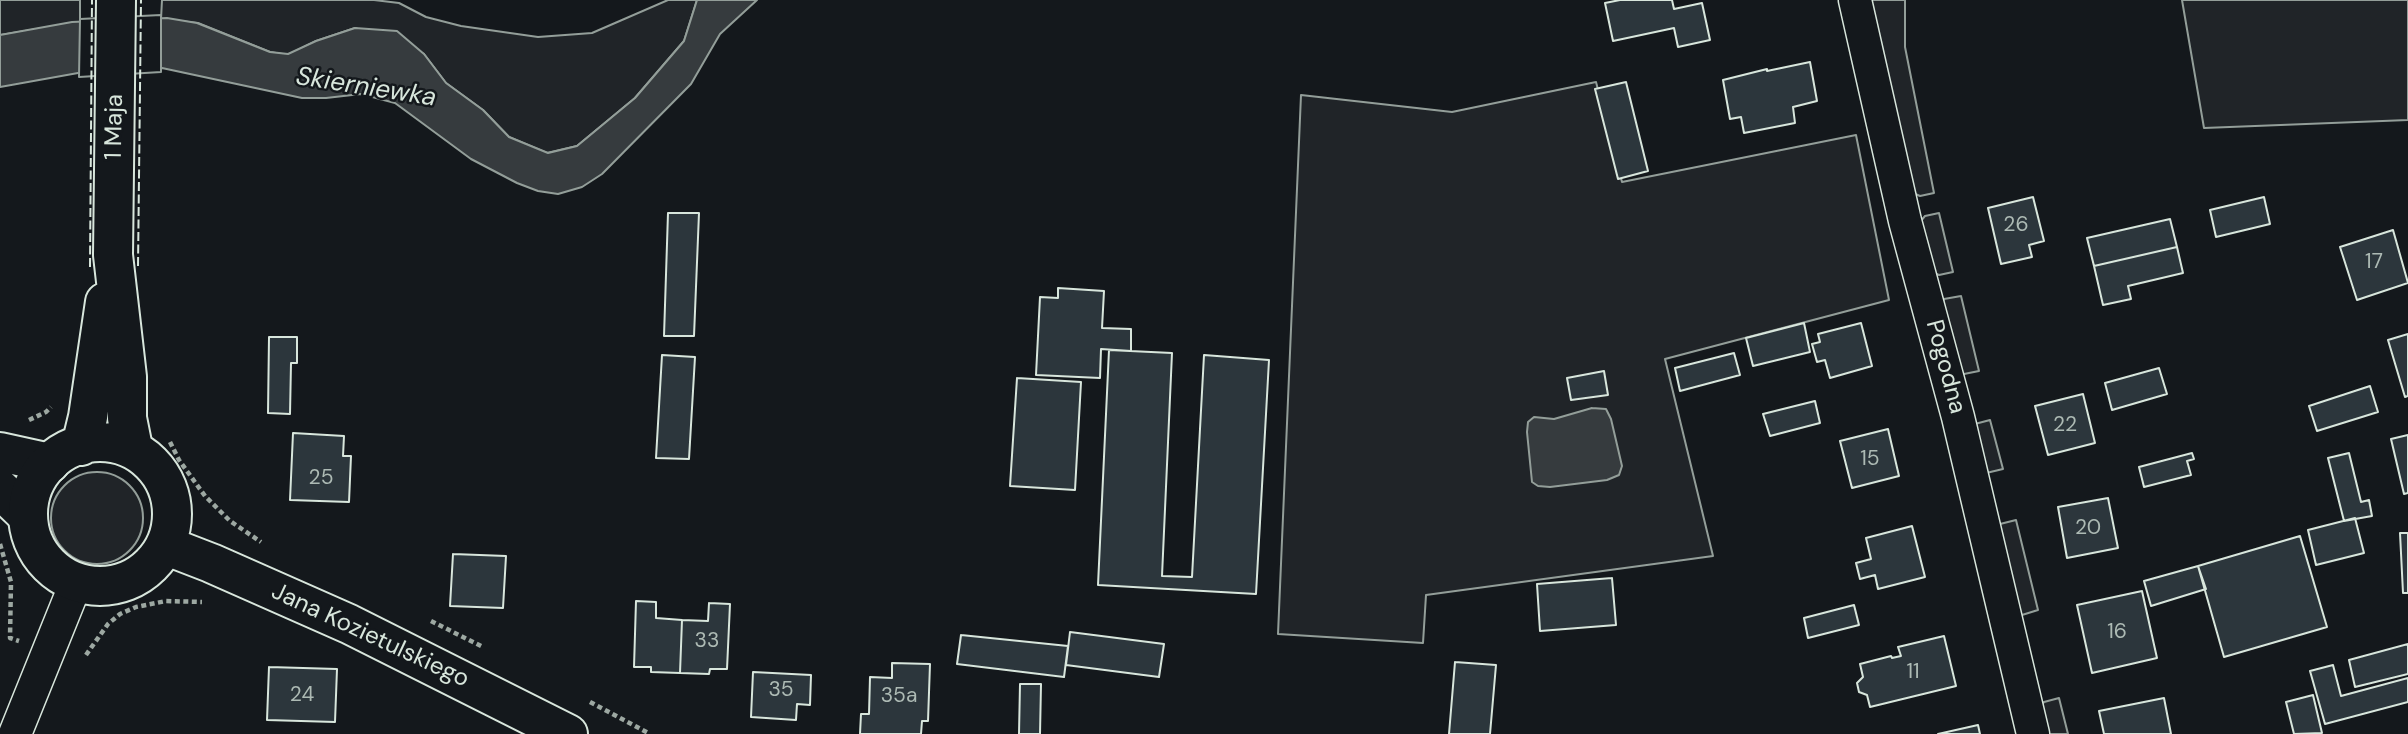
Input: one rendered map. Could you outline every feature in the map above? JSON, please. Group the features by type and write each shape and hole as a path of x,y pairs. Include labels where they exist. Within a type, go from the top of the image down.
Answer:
{"main road":[{"name":"1 Maja","path":"116,0 113,255 127,377 127,418 149,440"},
{"name":"1 Maja","path":"65,454 88,417 113,255"},
{"path":"149,440 148,459 164,477 173,499 174,523 167,546 153,565 132,579 108,586 76,583 63,578 38,552 30,534 28,495 37,475 65,454 99,443 149,440"},
{"path":"0,452 65,454"},
{"path":"0,489 28,516"},
{"name":"Jana Kozietulskiego","path":"167,546 349,624 568,734"}],"street":[{"name":"Pogodna","path":"1855,0 1905,221 1958,417 2033,734"},
{"path":"15,734 76,583"}],"path":[{"path":"23,421 47,412 53,404"},
{"path":"149,440 179,460 205,496 230,522 268,546"},
{"path":"0,544 11,582 10,638"},
{"path":"80,664 99,633 120,614 136,607 166,601 196,600"}],"shaded area":[{"path":"0,0 80,0 80,22 0,35"},
{"path":"162,0 374,0 399,3 426,17 461,26 538,37 592,33 668,0 697,0 684,41 635,98 577,146 547,153 509,137 483,110 446,83 424,54 355,28 316,41 288,55 270,52 198,23 161,19"},
{"path":"1869,0 1905,0 1905,47 1934,193 1920,196 1913,193"},
{"path":"2182,0 2408,0 2408,120 2204,128"},
{"path":"1596,82 1622,182 1856,135 1889,300 1665,359 1713,556 1426,595 1423,643 1278,634 1301,95 1452,112"},
{"path":"1939,213 1953,272 1939,275 1932,272 1920,222 1925,216"},
{"path":"1961,296 1979,371 1964,374 1957,371 1941,306 1944,299"},
{"path":"1990,420 2003,469 1982,474 1971,425"},
{"path":"97,472 123,480 135,492 143,518 135,544 123,556 97,564 71,556 59,544 51,518 59,492 71,480"},
{"path":"2016,520 2038,610 2022,615 2015,610 1995,532 2000,524"},
{"path":"2059,698 2068,734 2045,734 2039,708 2044,702"}],"water":[{"name":"Skierniewka","path":"697,0 757,0 720,34 691,84 602,174 582,187 558,194 538,191 517,183 471,159 395,103 361,94 302,98 162,68 78,73 0,87 0,35 72,22 167,18 197,23 270,52 288,54 355,28 397,31 424,54 446,83 483,110 509,137 548,153 577,146 635,98 684,41"},
{"path":"1592,408 1606,409 1611,419 1622,466 1619,475 1607,480 1550,487 1538,486 1532,482 1528,422 1534,417 1554,419"}],"pier":[{"path":"161,15 161,72 79,77 80,19"}],"building":[{"path":"1620,0 1672,0 1674,9 1702,3 1710,40 1678,47 1674,28 1613,41 1605,3"},
{"path":"1810,62 1817,101 1793,107 1795,123 1744,133 1741,117 1730,119 1723,80"},
{"path":"1626,82 1648,171 1618,179 1595,89"},
{"path":"2033,197 2044,241 2029,245 2032,257 2001,264 1988,208"},
{"path":"2264,197 2270,224 2216,237 2210,210"},
{"path":"668,213 699,213 694,336 664,336"},
{"path":"2170,219 2177,247 2094,266 2087,238"},
{"path":"2393,230 2408,283 2357,300 2340,247"},
{"path":"2177,247 2183,273 2128,286 2131,299 2103,305 2094,266"},
{"path":"1058,288 1104,291 1102,328 1131,329 1131,351 1101,349 1100,378 1036,375 1040,297 1058,298"},
{"path":"1804,323 1810,352 1753,366 1746,338"},
{"path":"1861,323 1872,366 1830,378 1825,360 1817,362 1812,344 1820,342 1818,334"},
{"path":"2408,334 2408,396 2405,397 2388,340"},
{"path":"269,337 297,337 297,363 291,363 290,414 268,413"},
{"path":"1109,350 1172,353 1162,576 1192,577 1204,355 1269,360 1256,594 1098,585"},
{"path":"1734,353 1740,375 1680,391 1675,368"},
{"path":"662,355 695,357 689,459 656,458"},
{"path":"2159,368 2167,394 2112,410 2105,383"},
{"path":"1604,371 1608,395 1571,400 1567,378"},
{"path":"1017,378 1081,382 1075,490 1010,486"},
{"path":"2370,386 2378,412 2317,431 2309,406"},
{"path":"2083,394 2095,443 2048,455 2035,406"},
{"path":"1815,401 1820,423 1770,436 1763,414"},
{"path":"1888,429 1899,476 1852,488 1840,441"},
{"path":"293,433 344,436 343,456 351,456 349,502 290,500"},
{"path":"2408,435 2408,493 2404,494 2391,439"},
{"path":"2192,453 2194,459 2187,461 2191,475 2144,487 2139,467"},
{"path":"2349,453 2361,502 2369,500 2372,516 2344,521 2328,458"},
{"path":"2108,498 2118,548 2067,558 2058,507"},
{"path":"2355,518 2364,553 2316,565 2308,530"},
{"path":"1912,526 1925,577 1878,589 1875,575 1860,579 1856,563 1871,559 1866,538"},
{"path":"2400,533 2408,533 2408,593 2403,593"},
{"path":"2300,536 2327,627 2224,657 2198,566"},
{"path":"453,554 506,556 503,608 450,606"},
{"path":"2198,566 2206,589 2151,606 2144,581"},
{"path":"1612,578 1616,625 1540,631 1537,584"},
{"path":"2142,591 2157,658 2092,673 2077,605"},
{"path":"636,601 656,602 656,618 682,620 680,673 651,672 651,667 634,667"},
{"path":"709,603 730,604 727,669 710,669 709,674 680,673 682,620 708,621"},
{"path":"1854,605 1859,625 1808,638 1804,618"},
{"path":"1070,632 1164,644 1159,677 1066,665"},
{"path":"961,635 1068,646 1064,677 957,664"},
{"path":"1944,636 1956,686 1870,707 1867,695 1859,692 1857,683 1863,677 1860,664 1901,656 1898,647"},
{"path":"2408,644 2408,674 2355,687 2349,660"},
{"path":"1455,662 1496,665 1490,734 1449,734"},
{"path":"892,663 930,664 928,721 922,721 921,734 860,734 861,714 869,714 870,677 892,678"},
{"path":"2333,665 2341,696 2408,678 2408,702 2325,724 2310,671"},
{"path":"269,667 337,669 335,722 267,720"},
{"path":"753,672 811,675 810,705 797,704 796,720 751,717"},
{"path":"1020,684 1041,684 1040,734 1019,734"},
{"path":"2313,695 2322,733 2294,734 2286,702"},
{"path":"2164,698 2171,734 2104,734 2099,711"},
{"path":"1978,725 1980,734 1938,734"}],"fence":[{"path":"90,267 92,0"},
{"path":"138,266 141,0"}]}
